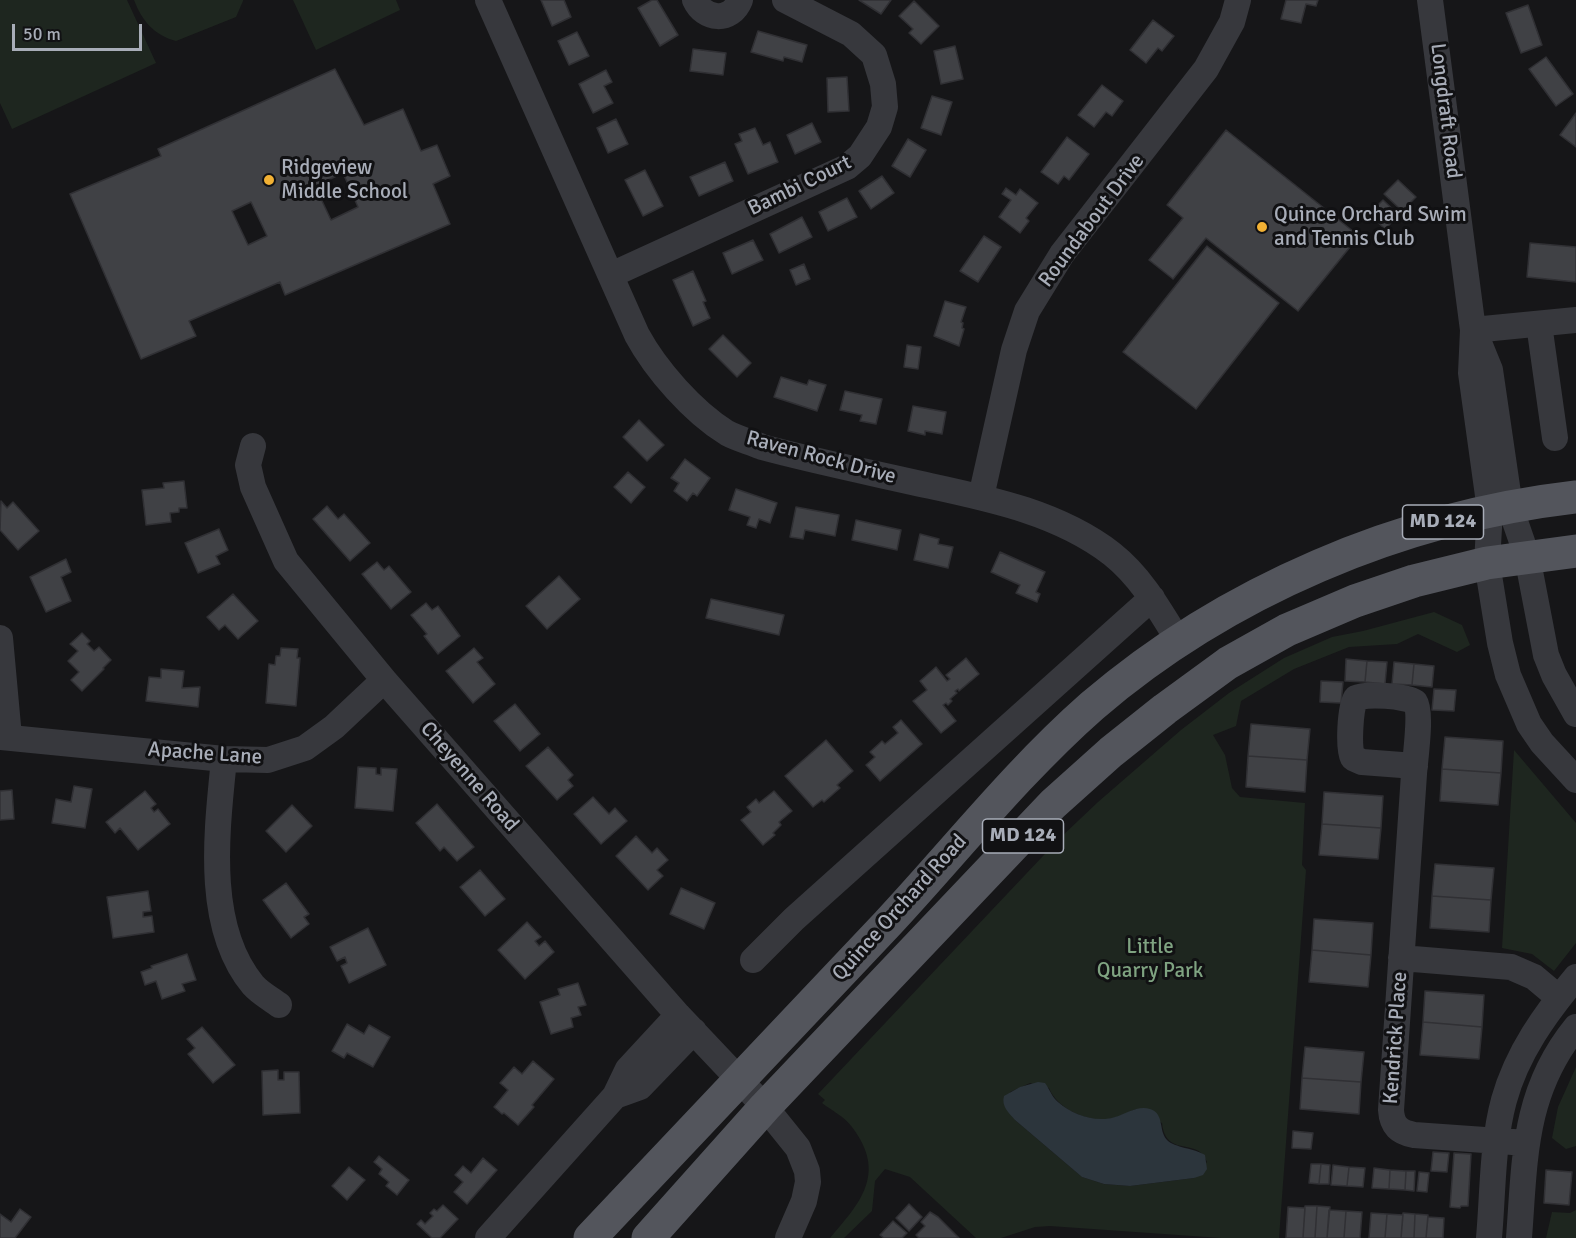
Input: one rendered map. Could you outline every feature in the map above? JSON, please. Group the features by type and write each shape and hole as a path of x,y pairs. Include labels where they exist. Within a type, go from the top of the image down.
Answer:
{"main road":[{"name":"Quince Orchard Road","path":"590,1238 889,922 1003,794 1056,740 1094,705 1178,640 1261,593 1376,542 1425,527 1500,509 1576,497"},
{"name":"Quince Orchard Road","path":"648,1238 765,1107 1053,804 1111,752 1165,709 1228,663 1287,630 1356,601 1414,580 1487,562 1576,551"}],"street":[{"name":"Raven Rock Drive","path":"488,0 637,335 666,379 708,418 728,433 762,447 981,497 1046,518 1075,531 1112,555 1148,591 1178,640"},
{"path":"695,0 704,13 719,16 734,10 740,0"},
{"name":"Bambi Court","path":"611,275 847,167 860,156 879,127 885,107 883,84 874,55 851,34 785,0"},
{"name":"Roundabout Drive","path":"981,497 1014,350 1028,311 1062,254 1206,69 1232,22 1238,0"},
{"name":"Longdraft Road","path":"1430,0 1473,330 1490,370 1500,509"},
{"path":"1473,330 1576,320"},
{"path":"1539,324 1555,438"},
{"name":"Cheyenne Road","path":"253,446 248,465 253,487 286,561 384,680 686,1023 765,1107 798,1148 807,1172 807,1193 788,1238"},
{"path":"1500,509 1527,556 1546,655 1576,714"},
{"path":"1500,509 1487,562 1500,643 1508,675 1529,724 1542,743 1576,780"},
{"path":"753,960 803,911 1152,598"},
{"path":"0,638 4,737"},
{"name":"Apache Lane","path":"4,737 224,759 268,760 304,748 334,727 384,680"},
{"path":"224,759 217,828 216,868 220,906 232,952 254,986 279,1005"},
{"name":"Kendrick Place","path":"1415,766 1391,1110 1394,1123 1400,1131 1414,1135 1527,1143"},
{"name":"Kendrick Place","path":"1401,958 1511,967 1534,977 1558,998"},
{"path":"1489,1238 1497,1141 1504,1101 1511,1078 1536,1029 1576,977"},
{"path":"488,1238 615,1096 640,1087 686,1023"},
{"path":"1519,1238 1531,1116 1546,1072 1576,1027"}],"green space":[{"path":"0,0 127,0 156,63 12,129 0,103"},
{"path":"134,0 243,1 236,17 176,41 155,31 141,14"},
{"path":"293,0 396,0 400,10 316,50"},
{"name":"Little Quarry Park","path":"1434,612 1462,625 1470,645 1457,652 1418,634 1397,644 1349,647 1294,669 1241,701 1236,726 1213,735 1225,755 1232,788 1240,797 1305,803 1302,865 1306,870 1279,1238 1221,1238 1050,1226 1035,1227 1001,1238 976,1238 910,1177 885,1169 875,1181 872,1211 844,1238 830,1238 860,1199 869,1173 868,1159 849,1123 822,1103 825,1100 818,1094 1060,838 1181,730 1229,693 1284,658 1332,637","holes":["1030,1083 1049,1088 1053,1096 1067,1109 1085,1117 1114,1118 1136,1109 1162,1123 1169,1141 1197,1150 1203,1154 1207,1162 1194,1178 1130,1186 1104,1184 1082,1177 1015,1120 1010,1092"]},
{"path":"1514,750 1576,823 1576,943 1554,971 1532,954 1502,948"},
{"path":"1576,1067 1576,1146 1566,1149 1552,1138 1558,1107"},
{"path":"1576,1210 1576,1238 1546,1238 1552,1212 1570,1213"}],"shaded area":[{"path":"1038,1082 1045,1083 1054,1098 1064,1107 1085,1117 1108,1119 1141,1108 1155,1111 1160,1118 1167,1140 1205,1155 1207,1169 1203,1175 1194,1178 1130,1186 1104,1184 1082,1177 1015,1120 1005,1106 1004,1096 1020,1087"}],"building":[{"path":"541,0 564,0 571,17 552,26"},
{"path":"652,0 657,0 678,35 660,46 638,8"},
{"path":"859,0 891,0 881,14"},
{"path":"1286,0 1318,0 1316,6 1306,4 1301,23 1281,19"},
{"path":"914,1 939,26 921,44 909,33 913,29 899,16"},
{"path":"1528,5 1542,45 1521,53 1506,13"},
{"path":"1153,20 1174,36 1162,51 1158,48 1146,63 1130,50"},
{"path":"758,31 807,45 802,62 784,57 783,61 751,52"},
{"path":"577,32 589,56 569,65 558,41"},
{"path":"955,46 963,79 941,84 934,51"},
{"path":"693,49 726,53 723,75 690,71"},
{"path":"1546,57 1573,94 1556,106 1529,69"},
{"path":"335,69 364,125 403,109 421,151 437,145 450,176 433,184 450,224 285,295 280,282 189,321 196,336 141,359 70,194 161,156 158,149","holes":["343,173 358,207 331,220 315,186","251,202 267,236 248,245 232,211"]},
{"path":"606,70 612,82 604,86 613,103 593,113 579,84"},
{"path":"847,77 849,111 828,112 827,78"},
{"path":"1102,85 1123,101 1112,116 1106,112 1094,127 1078,115"},
{"path":"932,96 952,102 941,135 921,128"},
{"path":"1576,113 1576,147 1560,135"},
{"path":"616,119 628,144 608,153 597,128"},
{"path":"812,123 821,142 795,154 787,135"},
{"path":"755,128 763,145 770,142 778,162 748,174 735,144 742,141 739,134"},
{"name":"Quince Orchard Swim and Tennis Club","path":"1226,130 1359,236 1298,311 1206,238 1173,279 1149,260 1183,218 1167,205"},
{"path":"1067,137 1089,154 1069,180 1064,176 1058,184 1041,172"},
{"path":"908,139 926,150 910,177 892,166"},
{"path":"725,162 733,181 699,196 690,177"},
{"path":"645,170 663,206 643,216 625,180"},
{"path":"882,176 894,193 871,209 859,191"},
{"path":"1398,180 1416,197 1402,211 1384,194"},
{"path":"1006,188 1016,195 1020,189 1038,203 1026,218 1029,221 1020,233 999,217 1011,200 1002,194"},
{"path":"847,198 857,217 828,231 819,212"},
{"path":"1383,200 1399,215 1385,229 1369,214"},
{"path":"802,217 812,237 779,253 770,234"},
{"path":"984,236 1001,247 978,282 960,271"},
{"path":"753,240 763,260 732,274 723,253"},
{"path":"1530,243 1576,247 1576,282 1527,277"},
{"path":"1207,246 1279,303 1196,409 1123,352"},
{"path":"804,264 810,279 796,285 790,270"},
{"path":"693,271 706,301 703,302 710,318 693,326 673,280"},
{"path":"945,301 966,307 961,322 964,329 959,346 934,336"},
{"path":"723,335 751,363 737,377 709,349"},
{"path":"907,345 921,347 918,369 904,367"},
{"path":"781,377 807,385 809,380 826,385 817,411 774,397"},
{"path":"845,391 882,399 876,424 860,421 862,415 840,410"},
{"path":"913,406 946,412 942,434 925,431 925,435 908,431"},
{"path":"639,420 664,445 647,461 623,437"},
{"path":"685,459 710,478 697,496 693,493 687,501 674,491 679,483 671,478"},
{"path":"628,472 645,487 631,503 614,487"},
{"path":"184,481 187,508 179,508 179,512 170,513 171,522 146,525 142,490 164,488 163,483"},
{"path":"736,489 777,503 770,523 759,519 756,528 747,525 750,517 729,510"},
{"path":"1,501 7,508 13,502 39,531 18,550 0,530"},
{"path":"327,506 338,519 344,514 370,543 350,561 313,519"},
{"path":"796,507 839,515 835,536 805,530 803,539 790,537"},
{"path":"856,520 901,530 897,550 852,540"},
{"path":"219,529 228,550 216,556 220,564 198,573 185,543"},
{"path":"920,534 939,539 938,544 953,547 948,568 914,560"},
{"path":"1000,552 1045,572 1036,592 1040,594 1037,602 1016,593 1020,585 991,572"},
{"path":"66,559 71,572 61,577 71,601 46,612 30,577"},
{"path":"377,562 384,570 389,566 411,592 391,609 362,574"},
{"path":"559,576 580,599 547,629 526,606"},
{"path":"233,594 258,621 238,639 225,625 219,630 207,617"},
{"path":"711,599 784,615 779,635 706,618"},
{"path":"426,603 432,610 438,606 460,636 438,654 424,636 427,634 411,615"},
{"path":"82,633 90,641 87,644 94,651 99,647 111,660 82,691 71,680 79,672 68,661 78,651 70,644"},
{"path":"281,648 298,649 297,658 300,658 296,706 266,703 269,664 275,665 276,656 280,656"},
{"path":"474,648 483,658 477,662 495,684 473,703 446,671"},
{"path":"966,658 979,674 959,691 958,689 955,691 957,693 950,699 952,701 948,705 946,703 943,705 956,721 941,733 913,701 927,690 920,681 936,667 947,681 950,679 946,675"},
{"path":"1346,659 1367,661 1365,682 1345,681"},
{"path":"1367,661 1387,662 1385,684 1365,682"},
{"path":"1394,662 1414,664 1412,685 1392,684"},
{"path":"1414,664 1434,666 1432,687 1412,685"},
{"path":"161,669 184,671 182,688 200,687 198,707 146,701 149,677 161,678"},
{"path":"1321,681 1343,682 1341,703 1320,702"},
{"path":"1434,689 1456,690 1454,711 1432,710"},
{"path":"515,704 540,734 520,751 494,721"},
{"path":"901,720 922,744 880,781 866,765 875,757 870,752 882,741 885,744 898,733 893,727"},
{"path":"1251,724 1310,729 1307,760 1248,756"},
{"path":"1445,737 1503,741 1501,773 1442,769"},
{"path":"826,740 853,771 837,785 840,788 824,802 822,800 813,807 785,776"},
{"path":"548,747 573,775 568,780 573,786 557,800 526,766"},
{"path":"1248,756 1307,760 1305,792 1246,787"},
{"path":"358,767 376,768 376,774 381,775 381,768 397,769 393,811 355,808"},
{"path":"1442,769 1501,773 1498,805 1440,801"},
{"path":"74,786 92,789 85,828 52,823 56,799 71,802"},
{"path":"12,790 14,819 0,820 0,791"},
{"path":"145,791 156,804 151,808 154,812 158,809 170,824 138,850 120,828 115,833 106,822"},
{"path":"774,791 792,811 779,822 781,825 773,833 775,835 763,845 741,820 751,812 747,807 756,799 759,803"},
{"path":"1324,792 1383,796 1381,828 1322,824"},
{"path":"593,797 609,814 615,808 627,821 601,844 574,814"},
{"path":"437,804 474,847 457,861 444,847 440,851 416,823"},
{"path":"292,805 312,826 286,852 266,831"},
{"path":"1322,824 1381,828 1378,859 1319,855"},
{"path":"636,836 652,853 657,848 668,860 657,870 663,876 648,890 616,856"},
{"path":"1435,864 1494,868 1491,900 1432,896"},
{"path":"480,870 505,899 485,916 460,887"},
{"path":"286,883 309,914 304,917 309,924 291,938 263,900"},
{"path":"681,888 715,903 704,929 670,914"},
{"path":"148,891 151,911 143,912 143,917 152,916 154,932 113,938 107,897"},
{"path":"1432,896 1491,900 1489,932 1430,928"},
{"path":"1314,919 1373,923 1371,955 1312,950"},
{"path":"527,922 541,937 535,941 539,946 545,941 554,952 525,979 498,950"},
{"path":"368,928 386,965 349,983 341,966 347,963 345,957 337,961 330,947"},
{"path":"1312,950 1371,955 1368,987 1309,982"},
{"path":"187,954 196,980 182,984 185,991 162,999 156,981 145,985 141,972 152,968 151,966"},
{"path":"578,983 586,1005 578,1007 581,1015 571,1018 573,1027 551,1034 540,1002 560,995 558,989"},
{"path":"1425,991 1484,995 1482,1027 1423,1022"},
{"path":"1423,1022 1482,1027 1479,1059 1420,1055"},
{"path":"347,1024 364,1034 369,1025 390,1037 373,1067 347,1053 344,1058 332,1051"},
{"path":"202,1027 235,1065 213,1083 188,1054 195,1048 187,1039"},
{"path":"1305,1047 1364,1052 1361,1082 1302,1078"},
{"path":"533,1061 554,1079 518,1125 494,1107 508,1090 500,1083 514,1067 522,1074"},
{"path":"278,1070 278,1080 284,1080 284,1072 299,1072 300,1113 263,1115 262,1071"},
{"path":"1302,1078 1361,1082 1359,1114 1300,1109"},
{"path":"1293,1131 1313,1133 1311,1149 1292,1148"},
{"path":"1433,1152 1449,1153 1447,1172 1431,1171"},
{"path":"1454,1153 1471,1154 1468,1206 1460,1208 1450,1207"},
{"path":"379,1156 409,1180 397,1195 386,1186 389,1182 379,1174 382,1169 374,1162"},
{"path":"483,1158 497,1170 467,1204 454,1192 463,1182 455,1175 463,1166 471,1173"},
{"path":"1311,1164 1321,1164 1319,1184 1309,1183"},
{"path":"1321,1164 1330,1165 1329,1184 1319,1184"},
{"path":"1333,1165 1349,1167 1347,1186 1331,1185"},
{"path":"349,1167 365,1180 347,1200 332,1186"},
{"path":"1349,1167 1365,1168 1363,1187 1347,1186"},
{"path":"1374,1168 1390,1170 1389,1189 1372,1188"},
{"path":"1390,1170 1406,1171 1405,1190 1389,1189"},
{"path":"1546,1170 1572,1172 1569,1205 1544,1203"},
{"path":"1406,1171 1415,1171 1414,1191 1405,1190"},
{"path":"1419,1172 1429,1173 1427,1192 1417,1191"},
{"path":"909,1204 922,1217 909,1231 896,1218"},
{"path":"443,1205 458,1219 440,1238 432,1238 417,1224 421,1220 425,1224 433,1216 430,1213 434,1209 437,1211"},
{"path":"1305,1206 1317,1206 1315,1238 1303,1238"},
{"path":"1317,1206 1330,1207 1327,1238 1315,1238"},
{"path":"1288,1207 1305,1208 1303,1238 1286,1238"},
{"path":"20,1209 31,1217 15,1238 0,1238 0,1214 11,1222"},
{"path":"1329,1210 1346,1211 1344,1238 1327,1238"},
{"path":"1346,1211 1362,1212 1360,1238 1344,1238"},
{"path":"930,1212 959,1238 919,1238 916,1235 925,1226 921,1222"},
{"path":"1371,1213 1387,1214 1385,1238 1369,1238"},
{"path":"1403,1213 1415,1214 1414,1238 1401,1238"},
{"path":"1387,1214 1403,1215 1401,1238 1385,1238"},
{"path":"1415,1214 1428,1215 1426,1238 1414,1238"},
{"path":"1428,1217 1444,1218 1443,1238 1426,1238"},
{"path":"893,1221 907,1233 902,1238 884,1238 880,1235"}],"place":[{"name":"Ridgeview Middle School","path":"269,180"},
{"name":"Quince Orchard Swim and Tennis Club","path":"1262,227"}]}
